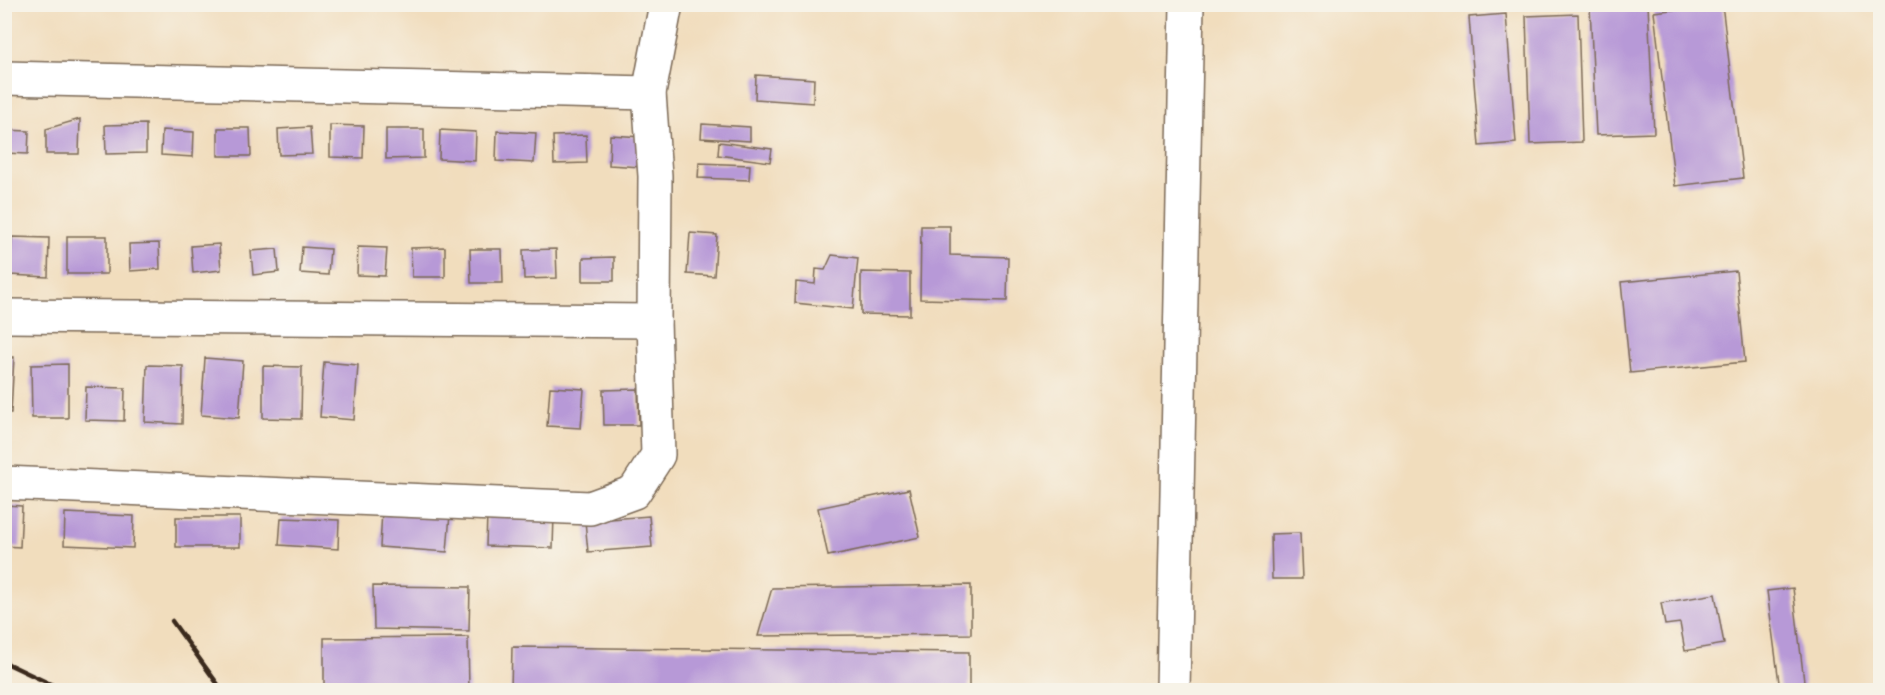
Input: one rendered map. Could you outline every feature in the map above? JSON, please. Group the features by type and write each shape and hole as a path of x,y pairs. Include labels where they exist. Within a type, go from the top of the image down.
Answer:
{"street":[{"path":"4,483 590,508 634,492 658,455 654,321 655,176 649,93 666,4"},
{"path":"1173,690 1187,4"},
{"path":"4,78 649,93"},
{"path":"4,316 654,321"}],"building":[{"path":"1648,4 1654,133 1596,135 1590,6"},
{"path":"1722,4 1743,178 1675,186 1654,12"},
{"path":"1506,14 1516,143 1479,146 1469,17"},
{"path":"1578,14 1582,142 1530,144 1526,16"},
{"path":"756,75 814,79 813,103 755,99"},
{"path":"80,119 79,154 46,154 46,129"},
{"path":"146,124 146,153 106,154 105,125"},
{"path":"702,124 750,127 750,141 701,138"},
{"path":"330,125 364,126 363,158 330,157"},
{"path":"310,127 312,154 279,155 278,129"},
{"path":"218,128 250,128 251,156 218,156"},
{"path":"386,129 424,129 424,158 386,159"},
{"path":"4,130 29,131 28,154 4,153"},
{"path":"162,130 194,132 193,157 161,155"},
{"path":"440,130 476,132 475,161 439,159"},
{"path":"497,131 536,133 534,163 496,161"},
{"path":"586,135 587,163 554,164 553,136"},
{"path":"610,135 642,137 641,167 609,165"},
{"path":"719,142 772,149 770,162 718,155"},
{"path":"699,163 750,165 749,180 698,178"},
{"path":"921,226 950,226 950,255 1008,257 1007,301 920,299"},
{"path":"690,233 717,235 714,276 687,274"},
{"path":"67,236 107,236 107,274 67,274"},
{"path":"12,237 49,238 48,277 10,275"},
{"path":"159,243 160,269 130,271 129,244"},
{"path":"219,244 221,270 193,273 191,246"},
{"path":"302,247 330,249 328,275 300,273"},
{"path":"358,247 387,248 385,276 357,275"},
{"path":"445,247 445,277 412,277 411,248"},
{"path":"277,249 279,272 253,275 251,251"},
{"path":"470,249 502,249 503,283 471,283"},
{"path":"556,249 557,278 524,279 523,250"},
{"path":"832,255 858,258 853,309 795,303 796,282 815,284 816,269 825,270"},
{"path":"614,257 614,281 583,281 583,258"},
{"path":"1736,271 1745,362 1630,373 1621,282"},
{"path":"861,272 910,273 910,315 861,314"},
{"path":"4,357 14,357 11,413 4,413"},
{"path":"205,358 243,361 239,418 201,415"},
{"path":"324,362 358,365 354,420 320,417"},
{"path":"68,364 68,418 32,418 31,365"},
{"path":"147,365 183,366 182,424 145,422"},
{"path":"263,366 302,367 301,419 263,418"},
{"path":"86,387 125,388 124,421 85,420"},
{"path":"550,387 584,389 581,428 547,426"},
{"path":"638,389 639,425 604,425 603,390"},
{"path":"909,489 920,537 828,556 818,508"},
{"path":"4,505 22,506 20,547 4,546"},
{"path":"382,510 450,514 447,552 380,547"},
{"path":"65,513 134,516 133,548 64,545"},
{"path":"487,513 554,515 553,548 486,546"},
{"path":"649,516 652,547 588,552 585,521"},
{"path":"176,517 240,517 240,547 176,547"},
{"path":"281,518 339,520 338,549 279,545"},
{"path":"1300,533 1302,579 1272,579 1271,534"},
{"path":"971,585 971,634 758,636 772,588"},
{"path":"373,586 470,587 469,631 374,629"},
{"path":"1793,588 1805,690 1780,690 1767,591"},
{"path":"1715,594 1724,644 1685,651 1680,623 1665,625 1661,603"},
{"path":"468,637 469,690 324,690 324,638"},
{"path":"512,647 969,652 969,690 511,690"}],"railway":[{"path":"172,621 222,690"},
{"path":"4,662 63,690"}]}
